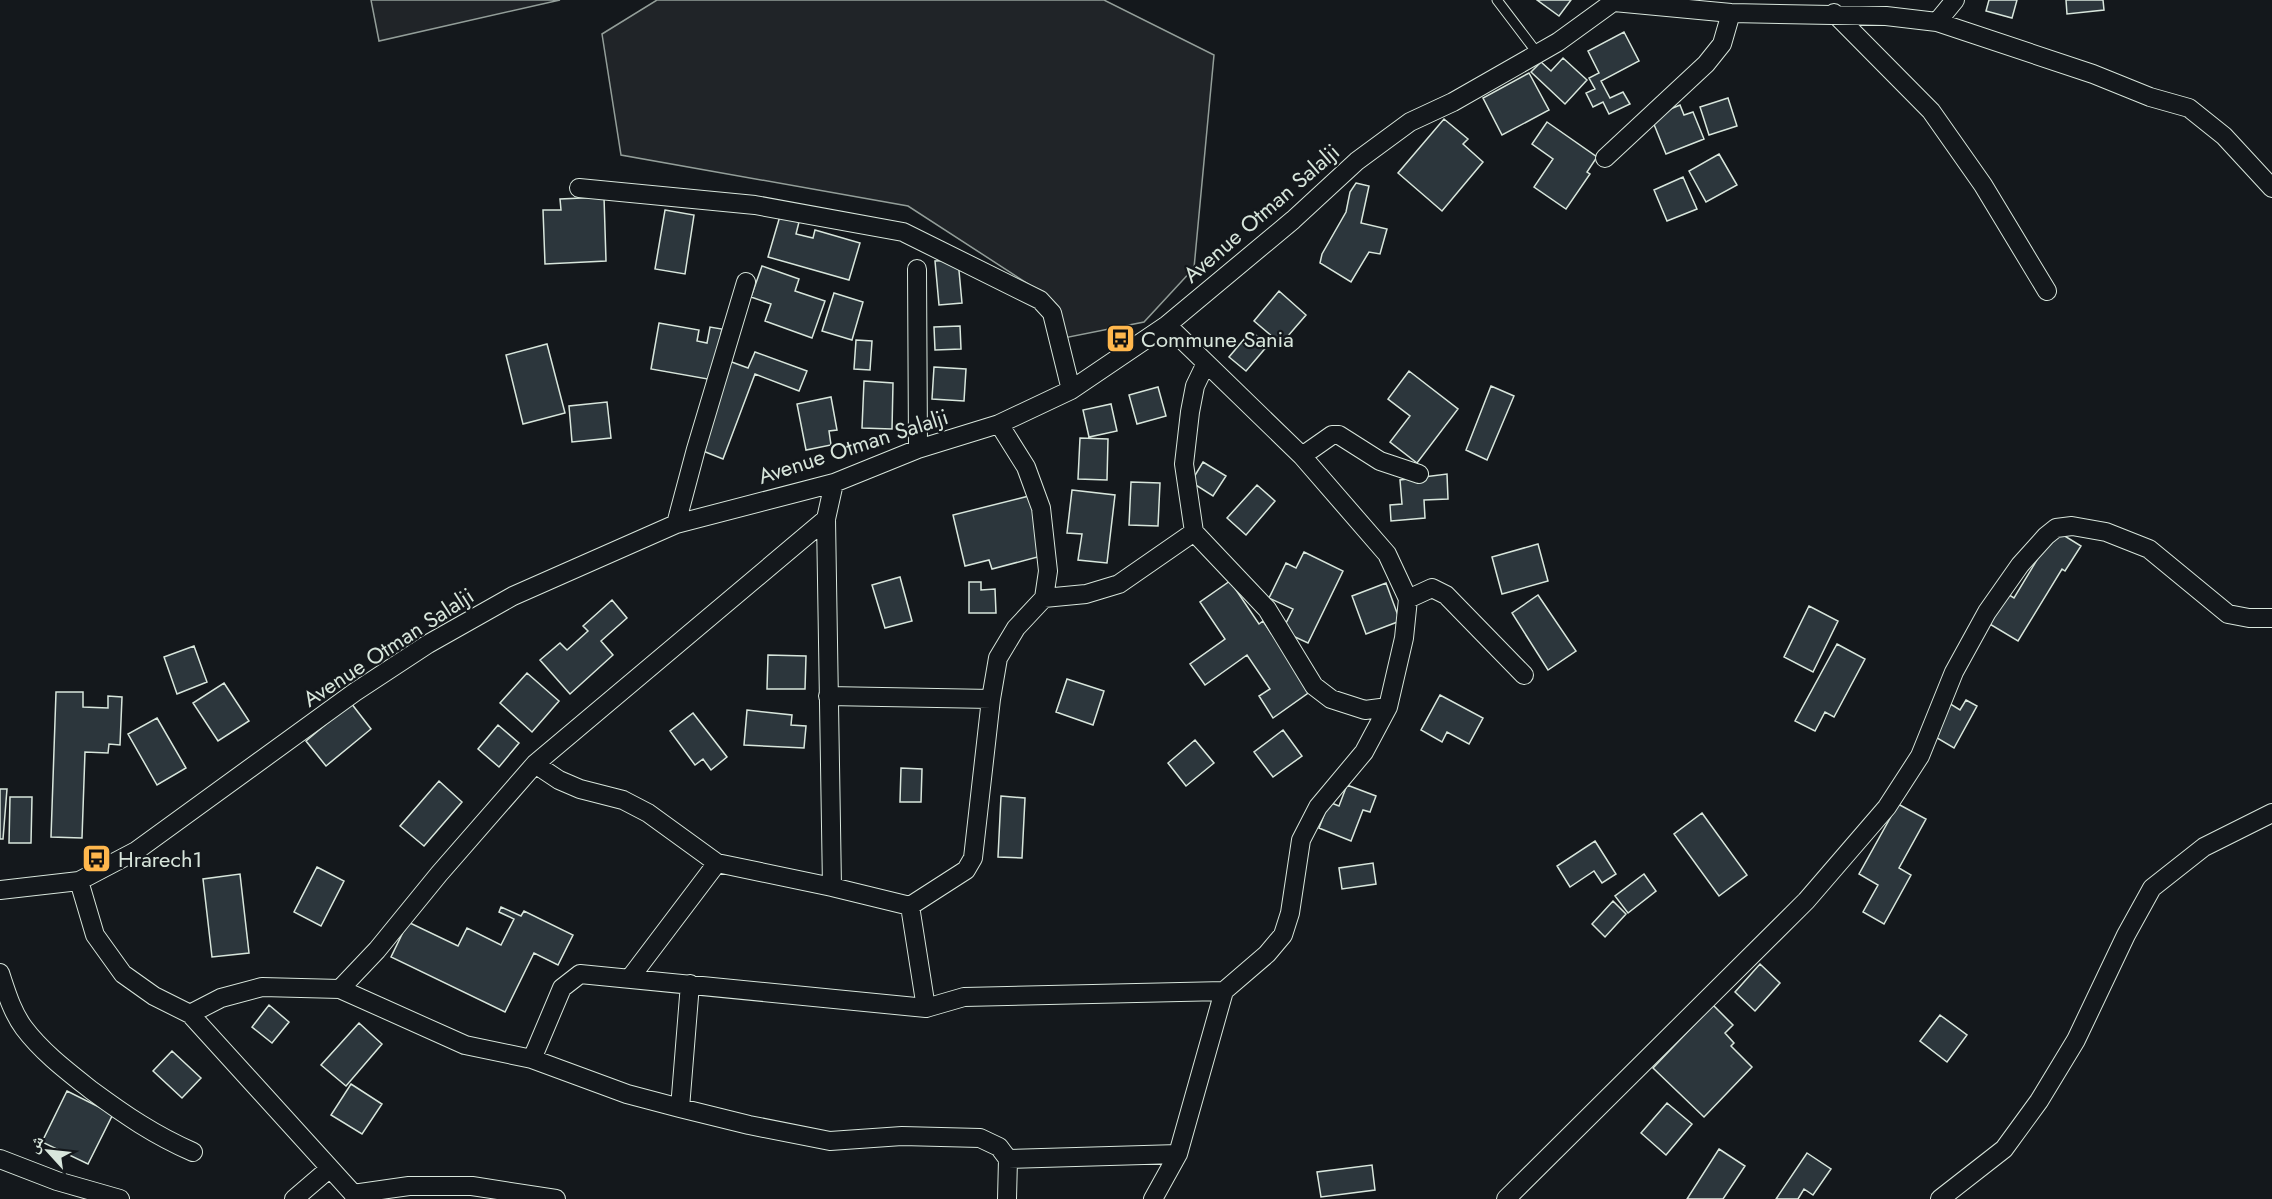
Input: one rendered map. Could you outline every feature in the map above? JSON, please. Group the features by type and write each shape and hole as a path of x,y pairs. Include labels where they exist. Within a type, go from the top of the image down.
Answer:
{"street":[{"path":"1937,22 1955,0"},
{"name":"Avenue Otman Salalji","path":"0,890 80,881 136,850 355,692 428,644 513,596 676,524 834,483 918,448 999,424 1071,390 1167,325 1293,220 1357,161 1410,122 1453,102 1538,54 1615,1"},
{"path":"1615,1 1731,13 1834,13 1937,22 2062,64 2150,97 2189,108 2224,136 2272,188"},
{"path":"1605,158 1706,64 1722,44 1731,13"},
{"path":"1834,13 1931,111 1983,184 2047,291"},
{"path":"2252,164 2272,168"},
{"path":"579,188 755,205 903,232 1040,300 1052,313 1071,390"},
{"path":"917,269 918,448"},
{"path":"676,524 746,282"},
{"path":"1153,1199 1158,1194 1178,1154 1224,992 1268,954 1283,935 1290,913 1301,840 1318,807 1364,752 1388,707 1404,638 1408,599 1387,554 1302,456 1167,325"},
{"path":"1206,363 1195,386 1184,464 1194,532 1267,609 1314,686 1331,699 1365,710 1388,707"},
{"path":"535,764 559,780 580,789 623,800 648,813 717,863 910,906 966,870 973,858 991,699 998,658 1016,628 1044,598 1048,571 1041,508 1026,466 999,424"},
{"path":"1302,456 1332,435 1339,435 1380,461 1419,474"},
{"path":"832,887 826,519 834,483"},
{"path":"340,989 535,764 826,519"},
{"path":"1506,1199 1806,901 1887,807 1920,756 1954,672 1987,612 2019,565 2056,528 2072,526 2106,532 2149,549 2228,614 2249,618 2272,618"},
{"path":"1044,598 1086,594 1119,584 1194,532"},
{"path":"1408,599 1432,588 1446,595 1524,675"},
{"path":"828,696 991,699"},
{"path":"1940,1199 2004,1149 2039,1101 2076,1040 2126,935 2152,888 2204,847 2272,813"},
{"path":"630,978 717,863"},
{"path":"80,881 95,935 123,974 154,996 190,1014 355,1197 409,1186 472,1186 556,1199"},
{"path":"910,906 926,1008"},
{"path":"0,973 23,1026 41,1048 69,1073 136,1123 167,1141 193,1152"},
{"path":"532,1059 562,988 579,974 926,1008 964,997 1224,992"},
{"path":"680,1108 690,984"},
{"path":"190,1014 221,998 262,987 340,989 465,1045 532,1059 627,1094 749,1125 830,1141 902,1136 980,1138 999,1147 1008,1159 1007,1199"},
{"path":"1008,1159 1178,1154"},
{"path":"0,1159 57,1181 120,1199"},
{"path":"294,1199 329,1169"}],"lane":[{"path":"1497,0 1538,54"}],"shaded area":[{"path":"371,0 560,0 379,41"},
{"path":"657,0 1104,0 1214,55 1194,268 1144,322 1064,338 1036,289 908,206 621,155 602,34"}],"building":[{"path":"1537,0 1571,0 1559,16"},
{"path":"1989,0 2017,0 2012,18 1986,11"},
{"path":"2066,0 2103,0 2104,10 2067,14"},
{"path":"1624,32 1639,61 1601,81 1610,98 1623,92 1630,104 1609,114 1603,102 1593,107 1586,93 1595,89 1589,78 1599,73 1588,51"},
{"path":"1563,58 1587,80 1565,104 1531,72 1541,62 1551,71"},
{"path":"1529,73 1549,110 1502,135 1483,98"},
{"path":"1728,98 1737,126 1709,135 1700,107"},
{"path":"1680,105 1684,115 1693,112 1704,139 1666,154 1651,117"},
{"path":"1444,119 1468,139 1463,144 1483,162 1442,211 1398,173"},
{"path":"1547,122 1597,157 1587,172 1590,174 1566,209 1534,187 1553,159 1532,144"},
{"path":"1719,154 1737,185 1706,202 1689,171"},
{"path":"1683,177 1697,209 1667,221 1654,190"},
{"path":"1356,183 1369,186 1361,223 1387,229 1380,254 1369,252 1351,282 1320,263 1322,254 1346,212 1350,192"},
{"path":"604,197 606,261 545,264 543,210 561,210 560,199"},
{"path":"665,210 694,215 685,274 655,269"},
{"path":"780,216 799,222 796,234 813,238 815,230 860,243 849,280 768,257"},
{"path":"958,260 962,303 939,305 935,261"},
{"path":"762,266 799,279 795,291 825,301 812,338 765,321 771,304 751,297"},
{"path":"1279,291 1306,315 1281,344 1254,321"},
{"path":"834,293 863,302 852,340 822,331"},
{"path":"659,323 699,330 697,341 707,343 710,327 722,329 713,380 651,369"},
{"path":"960,326 961,349 935,350 934,327"},
{"path":"1251,331 1268,345 1246,371 1229,357"},
{"path":"856,340 872,341 870,370 854,369"},
{"path":"547,344 565,413 523,424 506,355"},
{"path":"755,352 807,371 799,391 755,374 723,459 698,449 729,361 748,368"},
{"path":"934,367 966,369 964,401 932,399"},
{"path":"1409,371 1458,409 1417,463 1390,442 1410,416 1388,399"},
{"path":"864,381 893,383 892,429 862,428"},
{"path":"1491,386 1514,396 1487,460 1466,450"},
{"path":"1158,387 1166,416 1137,424 1129,395"},
{"path":"831,397 837,430 829,431 831,445 806,450 797,404"},
{"path":"607,402 611,438 572,442 569,406"},
{"path":"1111,404 1117,431 1089,437 1083,410"},
{"path":"1080,438 1108,439 1107,480 1078,479"},
{"path":"1203,462 1226,476 1213,496 1191,482"},
{"path":"1447,474 1448,499 1424,500 1425,518 1391,521 1390,505 1402,504 1400,480"},
{"path":"1131,482 1160,483 1158,526 1129,525"},
{"path":"1257,485 1275,501 1246,535 1227,518"},
{"path":"1072,490 1115,495 1107,563 1078,560 1082,534 1067,533"},
{"path":"1029,496 1045,555 992,569 989,560 965,566 953,515"},
{"path":"2055,530 2081,546 2065,571 2062,569 2018,641 1988,623 2006,593 2014,598"},
{"path":"1538,544 1548,581 1502,594 1492,557"},
{"path":"1304,552 1343,571 1308,643 1282,631 1293,609 1269,598 1286,563 1296,568"},
{"path":"900,577 912,621 885,628 872,585"},
{"path":"1230,581 1259,624 1263,621 1311,691 1273,718 1259,696 1270,689 1247,655 1205,685 1190,664 1225,639 1200,602"},
{"path":"969,582 981,582 981,590 995,589 996,613 969,613"},
{"path":"1386,583 1400,621 1366,634 1352,596"},
{"path":"1538,595 1576,651 1548,670 1512,613"},
{"path":"612,600 627,618 601,641 613,655 570,694 540,660 560,643 567,650 588,631 583,626"},
{"path":"1809,606 1838,621 1813,672 1784,657"},
{"path":"1837,644 1865,659 1834,717 1825,712 1815,731 1795,721"},
{"path":"194,646 207,682 177,694 164,657"},
{"path":"768,655 806,656 805,689 767,689"},
{"path":"527,673 559,701 532,732 500,703"},
{"path":"1067,679 1104,691 1093,725 1056,712"},
{"path":"224,683 249,721 218,741 193,703"},
{"path":"56,692 83,692 83,707 108,708 108,696 122,697 120,745 109,744 108,753 85,752 82,838 51,837"},
{"path":"1440,695 1483,718 1469,744 1447,732 1442,742 1421,730"},
{"path":"1966,700 1977,706 1954,748 1932,735 1949,703 1960,710"},
{"path":"351,703 371,729 326,766 306,741"},
{"path":"747,710 792,715 791,725 806,726 804,748 744,745"},
{"path":"693,713 727,757 711,770 703,759 695,765 670,731"},
{"path":"157,718 186,768 157,785 128,734"},
{"path":"498,725 519,743 499,767 478,749"},
{"path":"1283,730 1302,756 1273,777 1254,752"},
{"path":"1195,740 1214,763 1186,786 1168,763"},
{"path":"901,768 922,769 921,802 900,802"},
{"path":"439,781 462,802 424,846 400,826"},
{"path":"1347,785 1376,796 1370,812 1363,810 1351,841 1319,828 1329,802 1339,806"},
{"path":"0,789 7,789 3,839 0,839"},
{"path":"1001,796 1025,798 1022,858 998,857"},
{"path":"10,797 32,797 31,843 9,843"},
{"path":"1898,804 1926,819 1899,868 1911,875 1884,924 1863,912 1878,885 1859,874"},
{"path":"1702,813 1747,875 1719,896 1674,834"},
{"path":"1595,841 1616,874 1602,883 1594,871 1570,887 1557,866"},
{"path":"1373,863 1376,884 1342,889 1339,868"},
{"path":"317,867 344,881 321,926 294,912"},
{"path":"240,874 249,953 212,957 203,879"},
{"path":"1644,874 1656,891 1628,913 1615,896"},
{"path":"1613,901 1626,914 1605,937 1592,924"},
{"path":"501,907 521,916 524,911 573,935 558,965 534,953 505,1012 391,957 408,922 458,946 467,928 501,945 514,919 499,912"},
{"path":"1760,964 1780,983 1755,1011 1735,992"},
{"path":"269,1005 289,1022 272,1043 252,1027"},
{"path":"1713,1005 1733,1025 1725,1033 1734,1043 1731,1046 1752,1067 1704,1117 1653,1068"},
{"path":"1940,1015 1967,1035 1947,1062 1920,1041"},
{"path":"359,1023 382,1044 346,1086 321,1065"},
{"path":"172,1051 201,1078 182,1098 153,1071"},
{"path":"351,1084 382,1104 362,1134 331,1115"},
{"path":"67,1091 113,1114 88,1164 42,1142"},
{"path":"1667,1103 1692,1124 1666,1155 1641,1133"},
{"path":"1719,1149 1745,1166 1723,1199 1687,1199"},
{"path":"1807,1153 1831,1169 1813,1195 1804,1189 1798,1199 1776,1199"},
{"path":"1372,1165 1375,1190 1321,1197 1317,1172"}],"place":[{"name":"Commune Sania","path":"1120,339"},
{"name":"Hrarech1","path":"97,859"}]}
